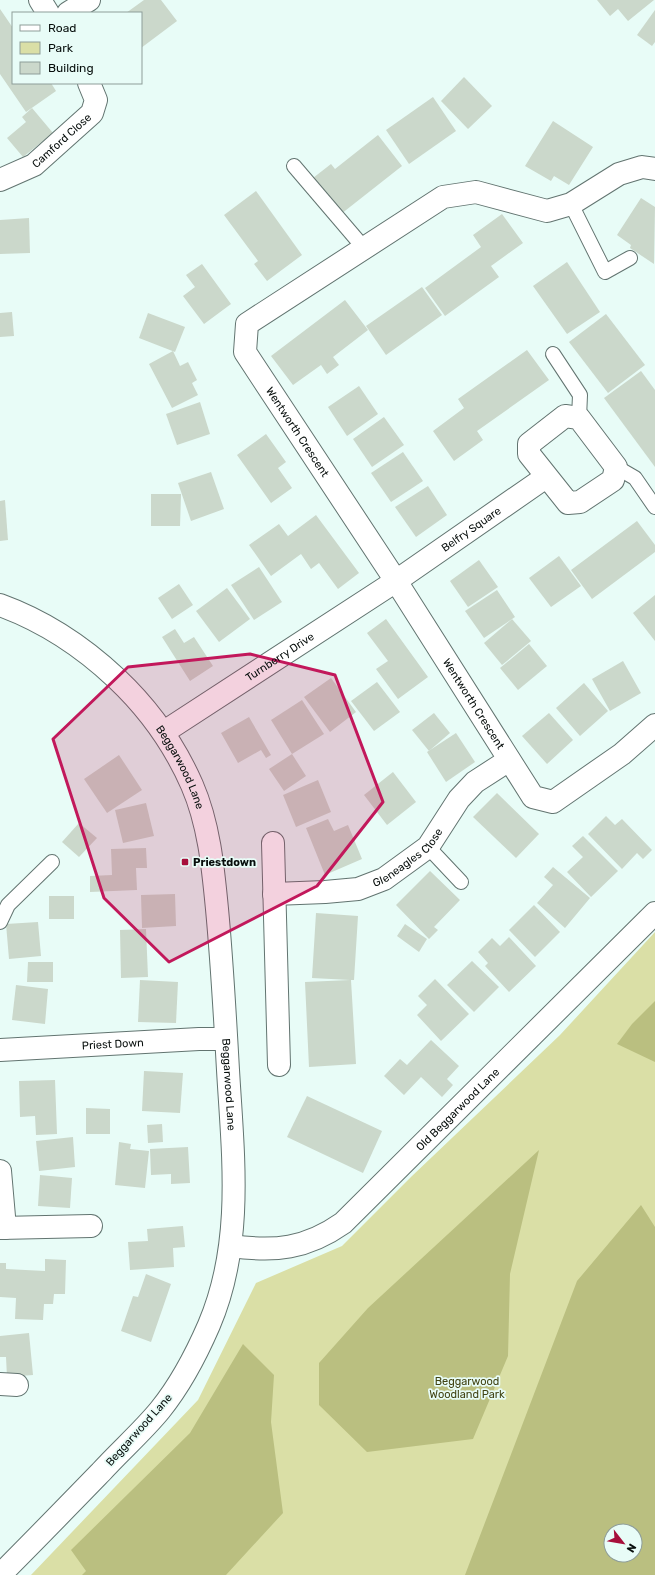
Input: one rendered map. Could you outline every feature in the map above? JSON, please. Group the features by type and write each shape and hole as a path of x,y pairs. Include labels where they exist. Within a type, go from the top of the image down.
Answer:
{"street":[{"path":"40,0 47,12"},
{"path":"70,12 89,0"},
{"name":"Camford Close","path":"0,180 34,165 92,113 96,100 89,84"},
{"name":"Wentworth Crescent","path":"655,169 642,167 619,174 571,204 547,211 476,192 443,197 246,324 245,352 396,581 532,797 553,802 622,754 655,725"},
{"path":"565,416 579,418 616,467 613,480 580,502 568,503 529,454 529,444 565,416"},
{"name":"Belfry Square","path":"396,581 546,477"},
{"name":"Turnberry Drive","path":"164,732 396,581"},
{"name":"Beggarwood Lane","path":"0,605 53,630 90,655 132,693 164,732 192,784 207,833 213,867 220,943 234,1187 234,1220 231,1246 219,1298 201,1344 177,1388 142,1430 0,1575"},
{"name":"Gleneagles Close","path":"274,894 358,889 384,879 428,847 459,799 475,782 509,760"},
{"path":"273,843 279,1065"},
{"name":"Old Beggarwood Lane","path":"231,1246 253,1249 279,1248 302,1244 324,1236 343,1223 655,913"},
{"name":"Priest Down","path":"0,1050 199,1039 226,1039"},
{"path":"0,1171 3,1228 91,1226"}],"lane":[{"path":"294,166 364,248"},
{"path":"571,204 605,272 630,258"},
{"path":"553,354 580,395 579,418"},
{"path":"616,467 635,478 655,507"},
{"path":"428,847 461,882"},
{"path":"0,922 8,905 52,862"}],"highlighted area":[{"path":"250,654 335,675 383,802 317,886 169,962 104,898 53,739 128,667"}],"green space":[{"name":"Beggarwood Woodland Park","path":"655,932 655,1575 31,1575 198,1400 256,1283 342,1246 412,1176 560,1035"},
{"path":"655,1001 655,1062 617,1044 632,1024"},
{"path":"539,1150 510,1274 508,1356 473,1439 367,1452 319,1405 319,1363 368,1308"},
{"path":"641,1205 655,1227 655,1575 465,1575 577,1281"},
{"path":"243,1344 274,1375 271,1422 283,1513 226,1575 82,1575 86,1571 71,1550 190,1433"}],"building":[{"path":"144,0 161,0 177,21 142,47 142,12 127,12"},
{"path":"597,0 654,0 628,21 618,9 610,16"},
{"path":"0,9 12,27 12,84 52,84 56,91 26,112 0,74"},
{"path":"655,10 655,42 652,46 637,35"},
{"path":"464,77 492,106 468,129 441,101"},
{"path":"433,97 456,131 409,164 386,130"},
{"path":"32,108 53,133 23,157 7,138 26,122 22,117"},
{"path":"553,121 593,147 569,185 554,176 551,181 525,166"},
{"path":"378,135 402,166 341,214 313,178 331,164 335,169"},
{"path":"256,191 302,255 267,281 254,264 258,261 224,215"},
{"path":"641,198 655,207 654,264 630,248 631,245 617,235"},
{"path":"502,214 523,243 491,266 499,277 445,316 425,288 481,247 473,235"},
{"path":"29,218 30,253 0,254 0,220"},
{"path":"567,262 600,312 567,334 533,286"},
{"path":"202,264 231,304 204,324 183,296 195,287 186,275"},
{"path":"422,287 442,315 386,355 366,326"},
{"path":"345,300 368,330 333,357 339,365 327,374 321,365 293,385 271,356"},
{"path":"12,312 14,336 0,337 0,313"},
{"path":"148,313 185,327 175,352 139,338"},
{"path":"606,314 645,365 608,393 569,342"},
{"path":"527,350 549,380 477,431 483,440 454,461 433,431 464,408 458,399"},
{"path":"173,351 180,366 188,362 197,380 192,383 198,395 172,408 149,364"},
{"path":"641,371 655,390 655,467 604,398"},
{"path":"359,386 378,414 347,436 328,407"},
{"path":"200,402 210,434 177,445 166,414"},
{"path":"384,417 404,445 372,467 353,439"},
{"path":"266,434 286,462 278,468 292,488 271,503 237,455"},
{"path":"403,452 423,481 391,502 371,473"},
{"path":"211,472 224,509 191,521 178,483"},
{"path":"428,486 447,515 416,537 395,507"},
{"path":"151,494 181,494 180,526 151,526"},
{"path":"5,500 8,540 0,541 0,501"},
{"path":"316,515 359,573 338,589 319,563 311,569 301,554 271,576 249,545 279,524 288,536"},
{"path":"637,521 655,545 655,552 592,599 571,570"},
{"path":"559,556 581,586 551,607 529,578"},
{"path":"479,560 498,587 468,607 450,581"},
{"path":"259,567 282,602 254,620 231,585"},
{"path":"179,584 193,605 172,619 158,598"},
{"path":"227,588 250,619 219,642 196,611"},
{"path":"497,590 515,617 484,638 465,611"},
{"path":"655,595 655,641 633,613"},
{"path":"386,619 428,677 398,699 376,669 388,661 367,633"},
{"path":"512,619 531,641 502,665 484,643"},
{"path":"175,629 184,643 194,637 213,666 190,681 162,637"},
{"path":"529,644 547,666 518,690 500,668"},
{"path":"623,661 641,693 610,711 592,679"},
{"path":"331,678 356,712 330,732 304,697"},
{"path":"377,682 400,712 374,731 351,701"},
{"path":"584,683 608,711 580,736 556,708"},
{"path":"302,700 324,734 292,754 271,720"},
{"path":"434,713 450,733 429,751 412,730"},
{"path":"549,713 573,740 547,764 522,736"},
{"path":"249,717 271,755 266,758 261,750 238,763 221,733"},
{"path":"456,733 475,762 446,782 427,752"},
{"path":"292,754 306,776 284,791 269,769"},
{"path":"119,755 142,790 107,813 84,779"},
{"path":"393,772 416,802 387,825 364,795"},
{"path":"318,780 331,812 296,827 283,795"},
{"path":"497,793 539,834 516,858 473,817"},
{"path":"146,803 154,836 123,843 115,810"},
{"path":"606,816 615,825 622,819 652,850 643,859 637,853 622,869 588,834"},
{"path":"328,819 334,831 348,825 362,859 325,875 306,828"},
{"path":"79,823 97,838 79,857 62,842"},
{"path":"583,836 618,871 591,897 567,872 583,857 572,846"},
{"path":"146,848 147,868 136,868 137,890 90,892 90,876 112,875 111,849"},
{"path":"553,867 590,898 565,928 537,903 553,885 544,877"},
{"path":"430,871 460,900 434,927 438,930 429,939 396,905"},
{"path":"175,894 176,926 142,928 141,895"},
{"path":"49,896 74,896 74,919 49,919"},
{"path":"534,905 560,932 535,957 509,930"},
{"path":"316,913 358,916 354,980 351,980 356,1064 309,1067 305,982 350,980 312,978"},
{"path":"38,922 41,956 9,959 6,924"},
{"path":"405,924 427,939 419,952 397,936"},
{"path":"146,929 148,977 121,978 120,930"},
{"path":"509,937 536,966 509,992 485,966 488,963 478,952 492,938 500,946"},
{"path":"472,961 499,987 474,1012 447,985"},
{"path":"28,962 53,962 53,982 27,982"},
{"path":"435,979 469,1014 441,1041 417,1015 427,1005 418,996"},
{"path":"140,980 178,982 176,1023 138,1022"},
{"path":"16,985 48,989 45,1024 12,1020"},
{"path":"431,1040 459,1066 447,1079 453,1085 442,1097 421,1077 404,1095 384,1076 400,1059 407,1065"},
{"path":"144,1071 183,1073 180,1113 142,1111"},
{"path":"55,1080 57,1134 36,1135 35,1116 20,1117 19,1081"},
{"path":"307,1096 382,1131 363,1173 287,1137"},
{"path":"86,1108 110,1109 110,1134 86,1134"},
{"path":"162,1124 163,1142 148,1143 147,1125"},
{"path":"73,1137 75,1167 39,1171 36,1141"},
{"path":"119,1142 131,1144 130,1149 149,1151 145,1188 115,1185"},
{"path":"188,1147 190,1183 171,1184 171,1174 151,1175 150,1149"},
{"path":"40,1175 72,1178 70,1208 38,1206"},
{"path":"183,1226 185,1247 173,1248 174,1267 130,1270 128,1242 148,1241 147,1229"},
{"path":"45,1259 66,1260 65,1294 54,1294 53,1304 44,1304 43,1320 15,1319 16,1298 0,1297 0,1263 6,1263 6,1269 45,1271"},
{"path":"146,1274 171,1284 151,1342 121,1331 133,1296 138,1297"},
{"path":"29,1333 33,1375 7,1377 6,1357 0,1357 0,1336"}],"place":[{"name":"Priestdown","path":"185,862"}]}
